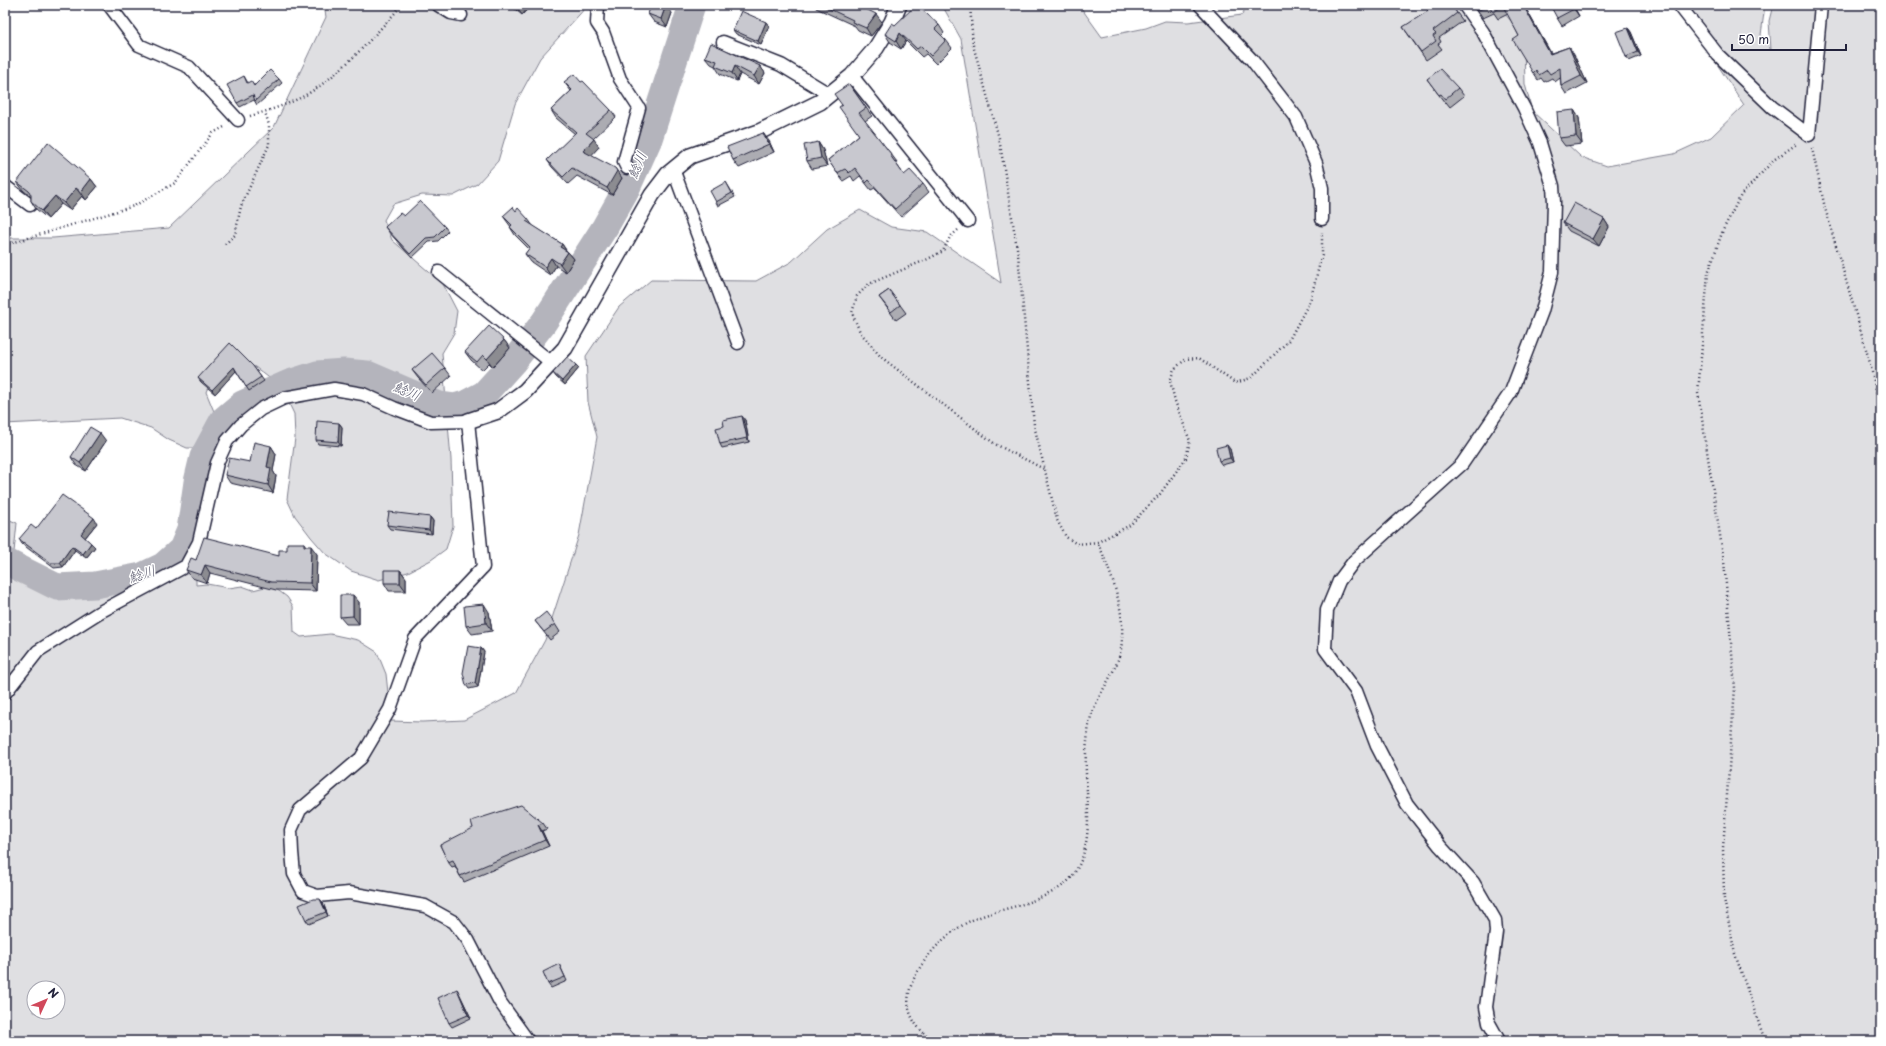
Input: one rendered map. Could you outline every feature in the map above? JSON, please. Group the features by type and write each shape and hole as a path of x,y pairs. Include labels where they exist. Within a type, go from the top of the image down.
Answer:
{"street":[{"path":"109,5 140,45 189,68 238,120"},
{"path":"438,5 451,13 461,15"},
{"path":"598,5 597,23 603,32 620,78 639,108 624,162 626,168"},
{"path":"5,693 38,651 98,613 186,566 199,542 217,463 227,441 241,425 261,409 284,398 334,389 363,394 431,422 468,421 498,410 525,391 566,348 652,195 668,174 690,156 760,132 820,102 852,76 876,48 892,22 899,5"},
{"path":"1200,5 1252,60 1296,117 1316,163 1322,188 1322,219"},
{"path":"1464,5 1483,32 1524,108 1540,143 1553,186 1552,272 1542,311 1511,392 1462,464 1354,561 1339,581 1327,610 1325,649 1356,691 1377,746 1407,804 1440,846 1472,882 1495,920 1496,932 1486,1007 1489,1023 1499,1041"},
{"path":"1679,5 1718,54 1772,107 1809,135"},
{"path":"1809,135 1821,5"},
{"path":"723,42 781,65 829,94"},
{"path":"852,76 968,221"},
{"path":"674,169 738,343"},
{"path":"5,186 30,205"},
{"path":"439,272 552,363"},
{"path":"468,421 482,567 415,639 390,709 361,758 300,810 291,830 294,874 303,891 317,896 349,894 425,906 454,922 468,940 500,1002 528,1041"}],"path":[{"path":"5,245 134,206 176,183 213,133 238,120 265,112 302,97 332,76 376,34 402,5"},
{"path":"970,5 973,44 999,138 1018,254 1034,425 1056,520 1066,537 1077,544 1098,542 1130,525 1160,494 1186,458 1190,441 1175,401 1170,381 1174,369 1186,359 1199,358 1236,383 1251,378 1289,340 1310,301 1322,255 1322,219"},
{"path":"225,244 235,235 242,206 269,145 269,125 265,112"},
{"path":"1765,1041 1735,954 1724,899 1723,848 1735,688 1724,561 1698,393 1708,273 1723,230 1741,195 1775,159 1809,135 1825,208 1870,363 1881,413"},
{"path":"968,221 950,237 943,251 869,284 857,296 852,314 860,332 881,357 996,444 1044,470"},
{"path":"933,1041 921,1032 911,1018 908,994 919,967 942,941 970,921 1046,896 1072,877 1081,864 1088,833 1087,743 1092,712 1117,666 1122,638 1119,597 1098,542"}],"shaded area":[{"path":"324,5 588,5 540,58 515,104 498,161 477,184 453,196 422,195 393,204 384,220 392,240 443,284 457,311 454,333 442,353 451,459 453,526 446,549 431,560 408,572 379,580 351,571 325,553 295,516 287,499 295,438 294,414 281,387 255,367 233,360 214,373 206,392 220,426 203,448 187,448 169,440 151,428 120,418 5,424 5,238 53,238 169,228 274,127 326,17"},
{"path":"942,5 1079,5 1102,37 1146,28 1165,21 1188,22 1242,15 1247,5 1496,5 1518,28 1524,43 1525,84 1532,111 1581,157 1607,166 1674,154 1711,137 1744,105 1678,5 1765,5 1761,35 1771,50 1769,21 1773,5 1881,5 1881,1041 5,1041 5,518 17,523 14,552 29,565 55,578 104,578 127,570 146,571 165,560 175,568 196,571 196,585 207,584 229,588 242,586 253,590 269,586 287,597 293,606 294,632 301,637 330,634 358,640 377,652 386,674 391,721 422,722 464,720 516,693 545,640 579,535 597,437 588,402 586,356 619,307 651,280 756,281 791,262 827,229 860,210 891,227 927,232 1001,283 961,39"}],"building":[{"path":"651,5 666,5 661,19 648,14"},
{"path":"821,5 861,5 860,6 876,14 866,28 852,22 853,20"},
{"path":"916,5 939,25 935,29 946,40 931,56 921,46 917,49 900,33 896,41 885,34 892,23 895,25"},
{"path":"1430,5 1451,5 1457,13 1433,31 1436,34 1433,36 1436,41 1421,52 1403,27 1428,11 1426,8"},
{"path":"1474,5 1489,5 1477,11"},
{"path":"1489,5 1523,5 1550,54 1569,47 1581,76 1561,86 1560,68 1550,74 1547,70 1539,75 1536,70 1533,73 1513,40 1519,36 1503,6 1493,12"},
{"path":"1550,5 1572,5 1574,9 1557,18"},
{"path":"741,11 766,22 758,41 733,30"},
{"path":"1628,28 1638,52 1626,57 1616,32"},
{"path":"711,43 760,66 754,76 735,66 732,73 715,66 717,61 705,57"},
{"path":"1440,69 1458,88 1445,99 1441,94 1439,95 1427,79"},
{"path":"270,70 279,79 255,101 253,95 237,103 227,85 244,76 247,83 251,81 254,86"},
{"path":"574,74 581,82 583,81 611,110 586,133 594,139 583,151 615,168 617,171 607,188 572,168 563,177 547,160 576,132 551,110 572,90 564,82"},
{"path":"849,84 866,108 859,113 891,154 890,155 904,175 910,170 923,184 895,209 869,180 866,183 855,168 849,173 845,169 837,173 828,160 859,135 839,107 842,105 834,94"},
{"path":"1574,110 1576,136 1559,138 1557,112"},
{"path":"763,133 769,144 733,160 727,147"},
{"path":"48,142 91,179 81,192 76,188 64,203 55,196 42,211 31,201 29,191 17,182"},
{"path":"818,142 821,158 807,161 804,145"},
{"path":"726,182 732,193 716,202 710,191"},
{"path":"420,201 445,227 435,237 426,238 410,254 385,227 400,213 404,216"},
{"path":"1574,203 1604,219 1593,239 1563,223"},
{"path":"513,207 516,211 518,208 528,219 526,221 562,244 560,247 568,252 560,264 551,258 545,267 525,254 530,247 510,227 512,225 503,216"},
{"path":"889,290 900,305 891,312 879,297"},
{"path":"489,326 504,340 487,359 483,355 477,362 465,352"},
{"path":"230,343 253,366 261,377 246,387 234,367 212,390 198,378"},
{"path":"432,353 445,368 426,385 412,370"},
{"path":"567,357 576,365 562,381 553,373"},
{"path":"742,416 747,438 720,444 716,428 724,426 723,420"},
{"path":"317,421 339,423 338,442 316,440"},
{"path":"90,427 100,433 80,463 71,457"},
{"path":"254,442 271,446 267,467 271,468 268,485 225,475 229,458 250,462"},
{"path":"1227,445 1230,458 1219,461 1216,448"},
{"path":"62,495 94,518 81,534 91,543 83,554 72,546 60,563 51,563 19,539 31,525 36,529"},
{"path":"389,512 430,517 429,530 387,525"},
{"path":"204,537 279,556 279,550 287,550 287,543 304,543 304,546 311,546 310,583 271,582 205,565 201,575 186,570 191,558 196,560"},
{"path":"384,570 400,570 400,583 384,583"},
{"path":"340,595 353,595 353,616 340,617"},
{"path":"484,604 486,623 466,626 464,606"},
{"path":"546,612 555,624 544,632 535,621"},
{"path":"468,646 481,648 475,683 466,685 463,673"},
{"path":"521,805 543,823 538,825 545,840 460,876 453,860 448,862 440,845 473,828 471,821"},
{"path":"313,899 320,899 326,912 306,920 299,905"},
{"path":"559,964 565,977 548,984 543,972"},
{"path":"457,989 468,1015 449,1023 438,998"}],"waterway":[{"name":"鯰川","path":"5,561 57,587 95,585 142,576 163,566 182,549 190,530 197,482 203,457 223,420 242,404 289,383 317,374 344,372 367,374 439,405 454,407 465,404 484,394 513,362 544,322 605,227 627,188 649,139 692,5"}]}
